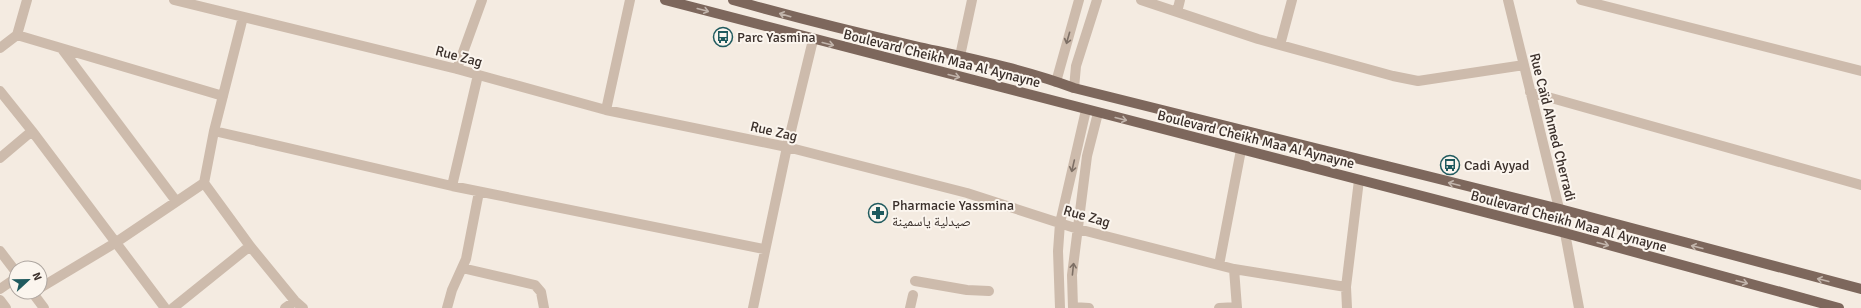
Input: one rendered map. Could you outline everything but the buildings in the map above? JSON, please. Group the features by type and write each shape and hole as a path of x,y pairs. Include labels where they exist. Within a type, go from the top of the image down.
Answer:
{"main road":[{"name":"Boulevard Cheikh Maa Al Aynayne","path":"665,0 813,40 1565,233 1839,308"},
{"name":"Boulevard Cheikh Maa Al Aynayne","path":"733,0 814,23 960,56 1074,88 1560,210 1861,289"}],"street":[{"path":"0,48 17,35 27,0"},
{"name":"Rue Zag","path":"176,0 457,69 606,110 787,147 967,194 1078,229 1234,269 1346,287"},
{"path":"457,69 482,0"},
{"path":"606,110 630,0"},
{"path":"960,56 972,0"},
{"path":"1056,82 1079,0"},
{"path":"1074,88 1076,66 1097,0"},
{"path":"1142,0 1280,45 1393,76 1418,80 1524,65"},
{"path":"1177,12 1180,0"},
{"path":"1280,45 1292,0"},
{"name":"Rue Caïd Ahmed Cherradi","path":"1508,0 1560,210 1578,308"},
{"path":"1581,0 1861,71"},
{"path":"48,283 115,243 204,183 214,131 243,17"},
{"path":"17,35 223,96"},
{"path":"753,308 764,249 813,40"},
{"path":"62,49 176,201"},
{"path":"452,186 478,75"},
{"path":"0,91 32,131 165,308"},
{"path":"1530,92 1861,185"},
{"path":"1060,308 1058,251 1060,223 1086,110"},
{"path":"1089,308 1073,307 1072,275 1087,156 1098,113"},
{"path":"0,158 32,131"},
{"path":"214,131 479,192 764,249"},
{"path":"1219,265 1241,150"},
{"path":"1348,308 1346,287 1359,180"},
{"path":"204,183 250,246 295,301 303,308"},
{"path":"447,308 452,290 466,260 479,192"},
{"path":"173,308 250,246"},
{"path":"0,252 8,262"},
{"path":"462,268 534,285 541,292 544,308"},
{"path":"1219,308 1237,307 1234,269"},
{"path":"915,281 967,290 989,291"},
{"path":"910,308 914,295"},
{"path":"0,300 6,308"},
{"path":"286,308 295,301"}],"place":[{"name":"Parc Yasmina","path":"723,37"},
{"name":"Cadi Ayyad","path":"1450,165"},
{"name":"Pharmacie Yassmina صيدلية ياسمينة","path":"878,213"}]}
